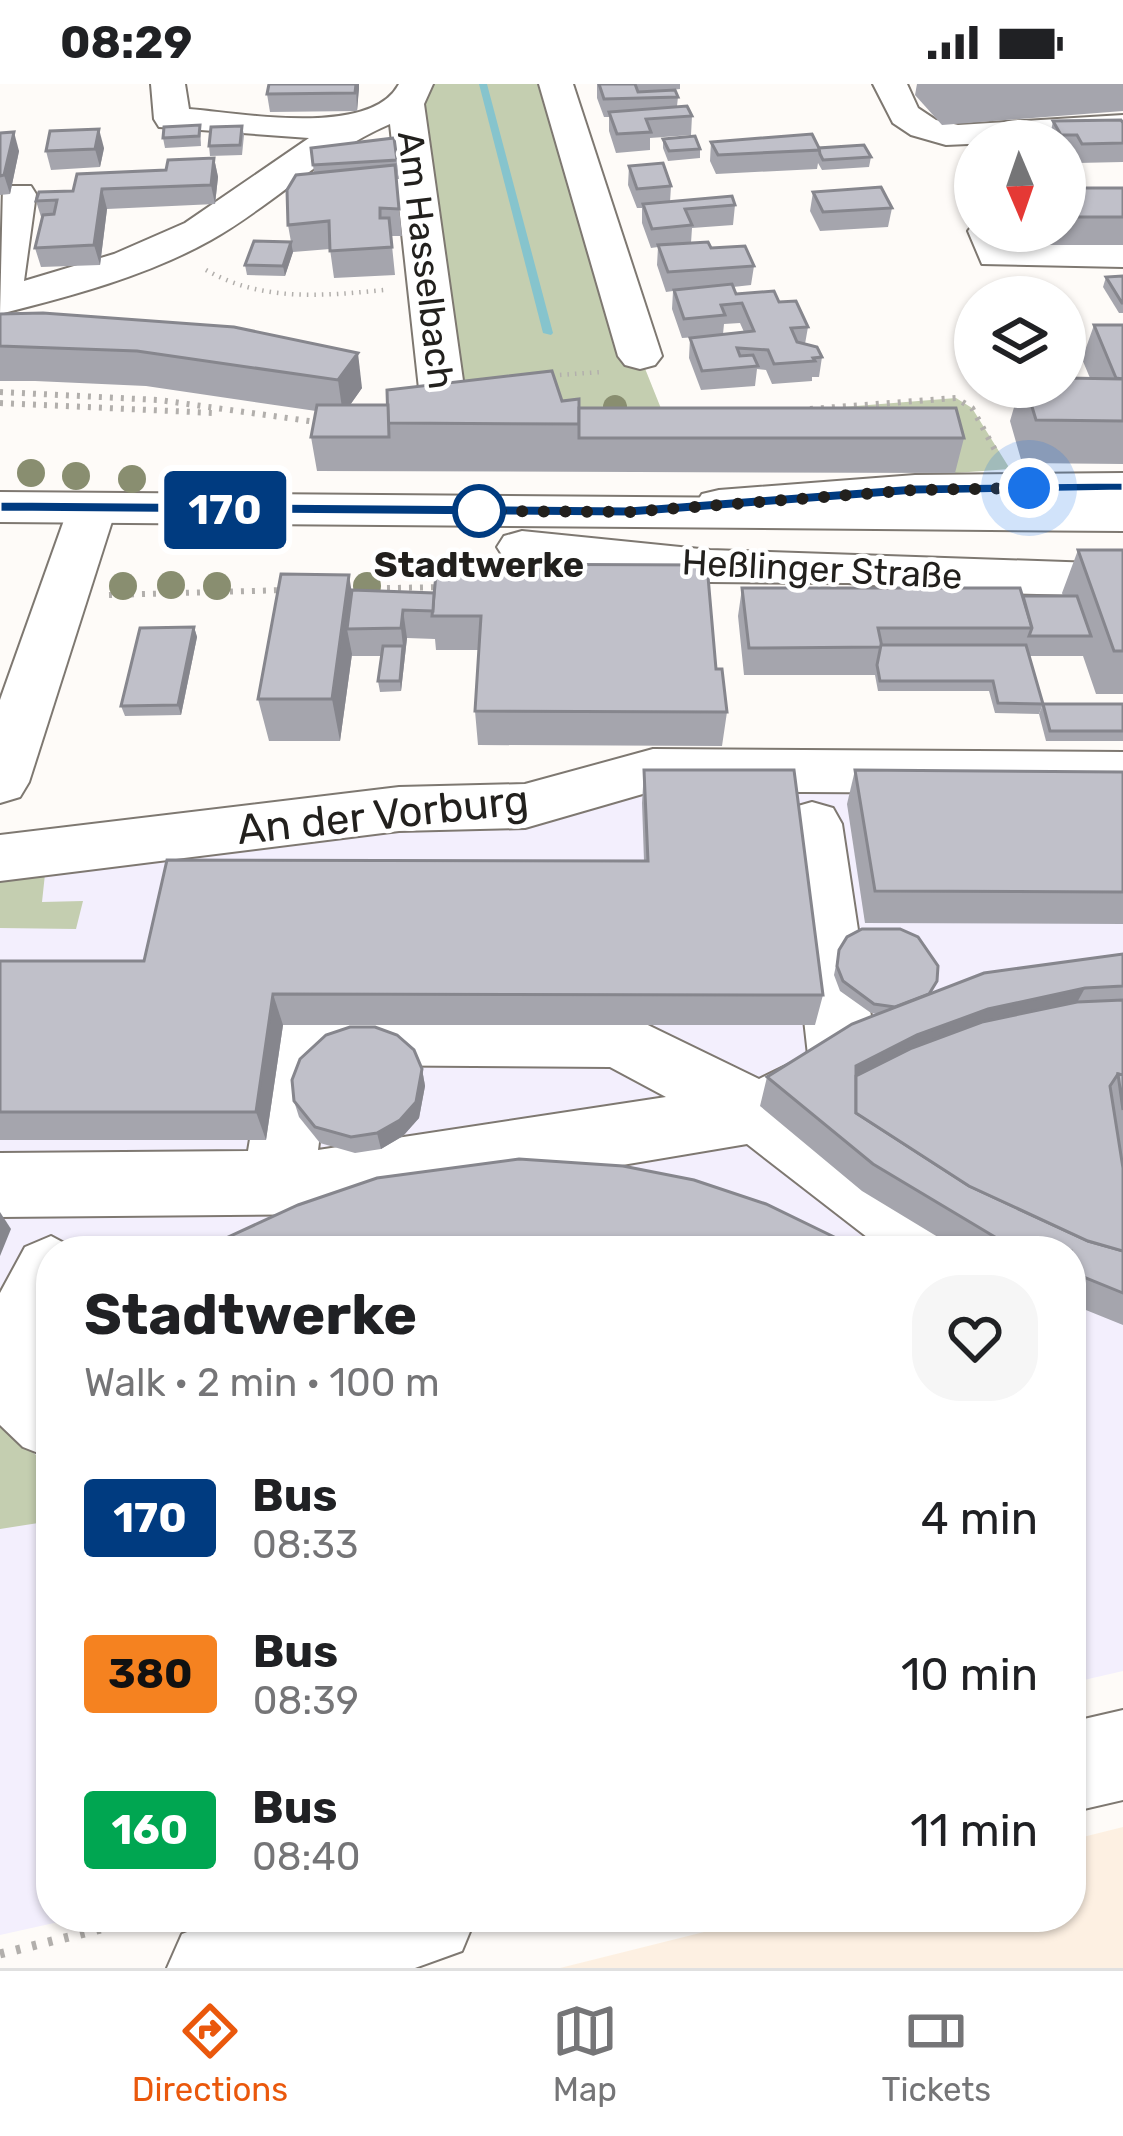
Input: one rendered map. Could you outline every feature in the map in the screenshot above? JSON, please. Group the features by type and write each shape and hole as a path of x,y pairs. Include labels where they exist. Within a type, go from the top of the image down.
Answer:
{"street":[{"path":"168,84 172,119 345,130"},
{"path":"556,84 631,363"},
{"path":"890,84 907,117 933,133 958,136 1123,126"},
{"path":"17,194 0,301 128,263 199,231 345,130 411,94"},
{"name":"Am Hasselbach","path":"411,94 444,400"},
{"path":"284,172 261,167 261,141 286,127"},
{"path":"995,252 1123,255"},
{"path":"0,488 85,530 0,782"},
{"name":"Heßlinger Straße","path":"629,512 915,490 1123,488"},
{"name":"Heßlinger Straße","path":"0,507 85,530 522,547 1123,549"},
{"name":"Heßlinger Straße","path":"0,551 85,530 629,512 1123,516"},
{"name":"Heßlinger Straße","path":"522,547 710,566 848,567 955,576 1123,580"},
{"name":"An der Vorburg","path":"0,858 399,809 526,806 653,770 1123,773"},
{"path":"0,1185 332,1182 758,1112 869,1057 812,824"},
{"path":"278,1182 300,1037 619,1040 758,1112 922,1236"},
{"path":"70,1236 96,1184"},
{"path":"36,1301 0,1372 36,1405"},
{"path":"1086,1764 1123,1755"},
{"path":"216,1968 366,1932"}],"path":[{"path":"170,245 225,282 301,296 430,285"},
{"path":"444,400 631,363"},
{"path":"0,392 135,398 240,412 157,413 0,403"},
{"path":"807,409 956,398 973,408 1004,466 1067,488"},
{"path":"0,1954 88,1932"}],"shaded area":[{"path":"656,791 1123,794 1123,1671 1086,1680 1086,1236 36,1236 36,1927 0,1935 0,872 373,830 540,825"},
{"path":"1123,1827 1123,1968 560,1968 704,1932 1086,1932 1086,1836"}],"green space":[{"path":"412,84 556,84 640,356 666,421 954,398 954,408 972,408 1010,469 955,473 947,444 564,448 555,417 433,433"},
{"path":"45,874 42,902 83,901 76,929 0,928 0,880"},
{"path":"0,1424 36,1455 36,1523 0,1529"}],"building":[{"path":"269,84 356,84 355,93 267,94"},
{"path":"599,84 635,84 638,92 675,90 678,97 604,99"},
{"path":"687,106 692,116 646,119 651,132 617,134 609,112"},
{"path":"1121,120 1123,143 1086,144 1086,121"},
{"path":"200,125 199,136 163,138 164,127"},
{"path":"242,126 240,145 209,146 211,127"},
{"path":"99,129 95,149 46,151 50,131"},
{"path":"14,132 4,175 0,176 0,133"},
{"path":"812,134 820,150 718,155 711,142"},
{"path":"695,136 700,149 669,151 663,139"},
{"path":"394,138 397,160 313,165 311,148"},
{"path":"864,145 871,157 823,160 819,148"},
{"path":"214,158 211,185 102,189 94,245 35,248 43,215 54,214 57,200 36,201 39,192 73,191 77,174 166,170 168,160"},
{"path":"663,163 671,186 637,189 629,166"},
{"path":"395,165 399,209 380,208 380,218 389,218 392,247 330,251 329,221 288,225 287,190 296,175"},
{"path":"881,187 892,208 823,212 813,192"},
{"path":"1086,188 1123,188 1123,217 1086,217"},
{"path":"732,196 735,205 685,209 692,225 652,229 643,204"},
{"path":"254,241 291,242 283,266 245,265"},
{"path":"708,242 711,248 745,246 754,266 668,272 658,245"},
{"path":"1123,276 1123,303 1122,303 1106,277"},
{"path":"732,284 736,294 774,291 779,302 796,301 808,327 791,328 797,342 817,347 822,357 774,364 768,350 737,348 740,356 753,355 758,366 702,371 690,338 754,331 742,303 721,305 725,315 684,319 674,290"},
{"path":"0,314 234,327 358,353 338,380 137,351 0,346"},
{"path":"1094,325 1123,325 1123,379 1116,378"},
{"path":"552,371 562,401 579,399 579,424 388,423 387,390"},
{"path":"1086,378 1123,379 1123,421 1036,420 1032,408 1086,408"},
{"path":"317,405 388,405 389,437 311,437"},
{"path":"579,408 956,408 964,438 579,438"},
{"path":"1078,550 1123,550 1123,651 1114,651"},
{"path":"437,564 707,565 716,669 722,669 727,712 475,711 481,616 432,616"},
{"path":"281,574 349,575 332,699 258,699"},
{"path":"742,588 1020,588 1032,628 878,628 882,647 749,648"},
{"path":"352,590 434,593 433,611 403,610 401,628 347,629"},
{"path":"1023,596 1077,596 1091,636 1029,636 1032,628"},
{"path":"194,627 178,705 121,706 140,628"},
{"path":"881,645 1026,645 1043,704 998,703 993,681 880,681"},
{"path":"383,646 403,646 400,681 378,681"},
{"path":"1043,704 1123,704 1123,731 1050,731"},
{"path":"644,770 794,770 823,995 273,994 256,1112 0,1112 0,961 144,961 167,860 648,861"},
{"path":"855,770 1123,772 1123,892 875,891"},
{"path":"862,929 900,929 918,937 938,966 937,981 929,994 895,1007 874,1004 843,981 837,966 839,950 847,937"},
{"path":"1123,954 1123,986 1085,988 988,1009 917,1035 856,1066 856,1113 969,1186 1077,1236 994,1236 873,1164 767,1077 852,1024 984,973"},
{"path":"1123,1000 1123,1075 1118,1074 1110,1086 1123,1168 1123,1251 1088,1241 1086,1236 969,1186 856,1113 856,1076 912,1048 982,1022 1077,1002"},
{"path":"350,1027 375,1027 397,1035 414,1050 422,1069 416,1102 400,1120 377,1133 351,1137 315,1127 294,1101 292,1080 300,1059 326,1035"},
{"path":"519,1159 623,1166 694,1180 766,1204 832,1236 230,1236 298,1205 377,1178"},
{"path":"1086,1240 1123,1251 1123,1293 1086,1278"}],"waterway":[{"path":"483,84 548,333"}],"bus line":[{"name":"170","path":"0,507 629,512 915,490 1123,488"}],"place":[{"name":"Stadtwerke","path":"479,511"}],"route":[{"path":"479,511 629,512 915,490 1029,488"}]}
